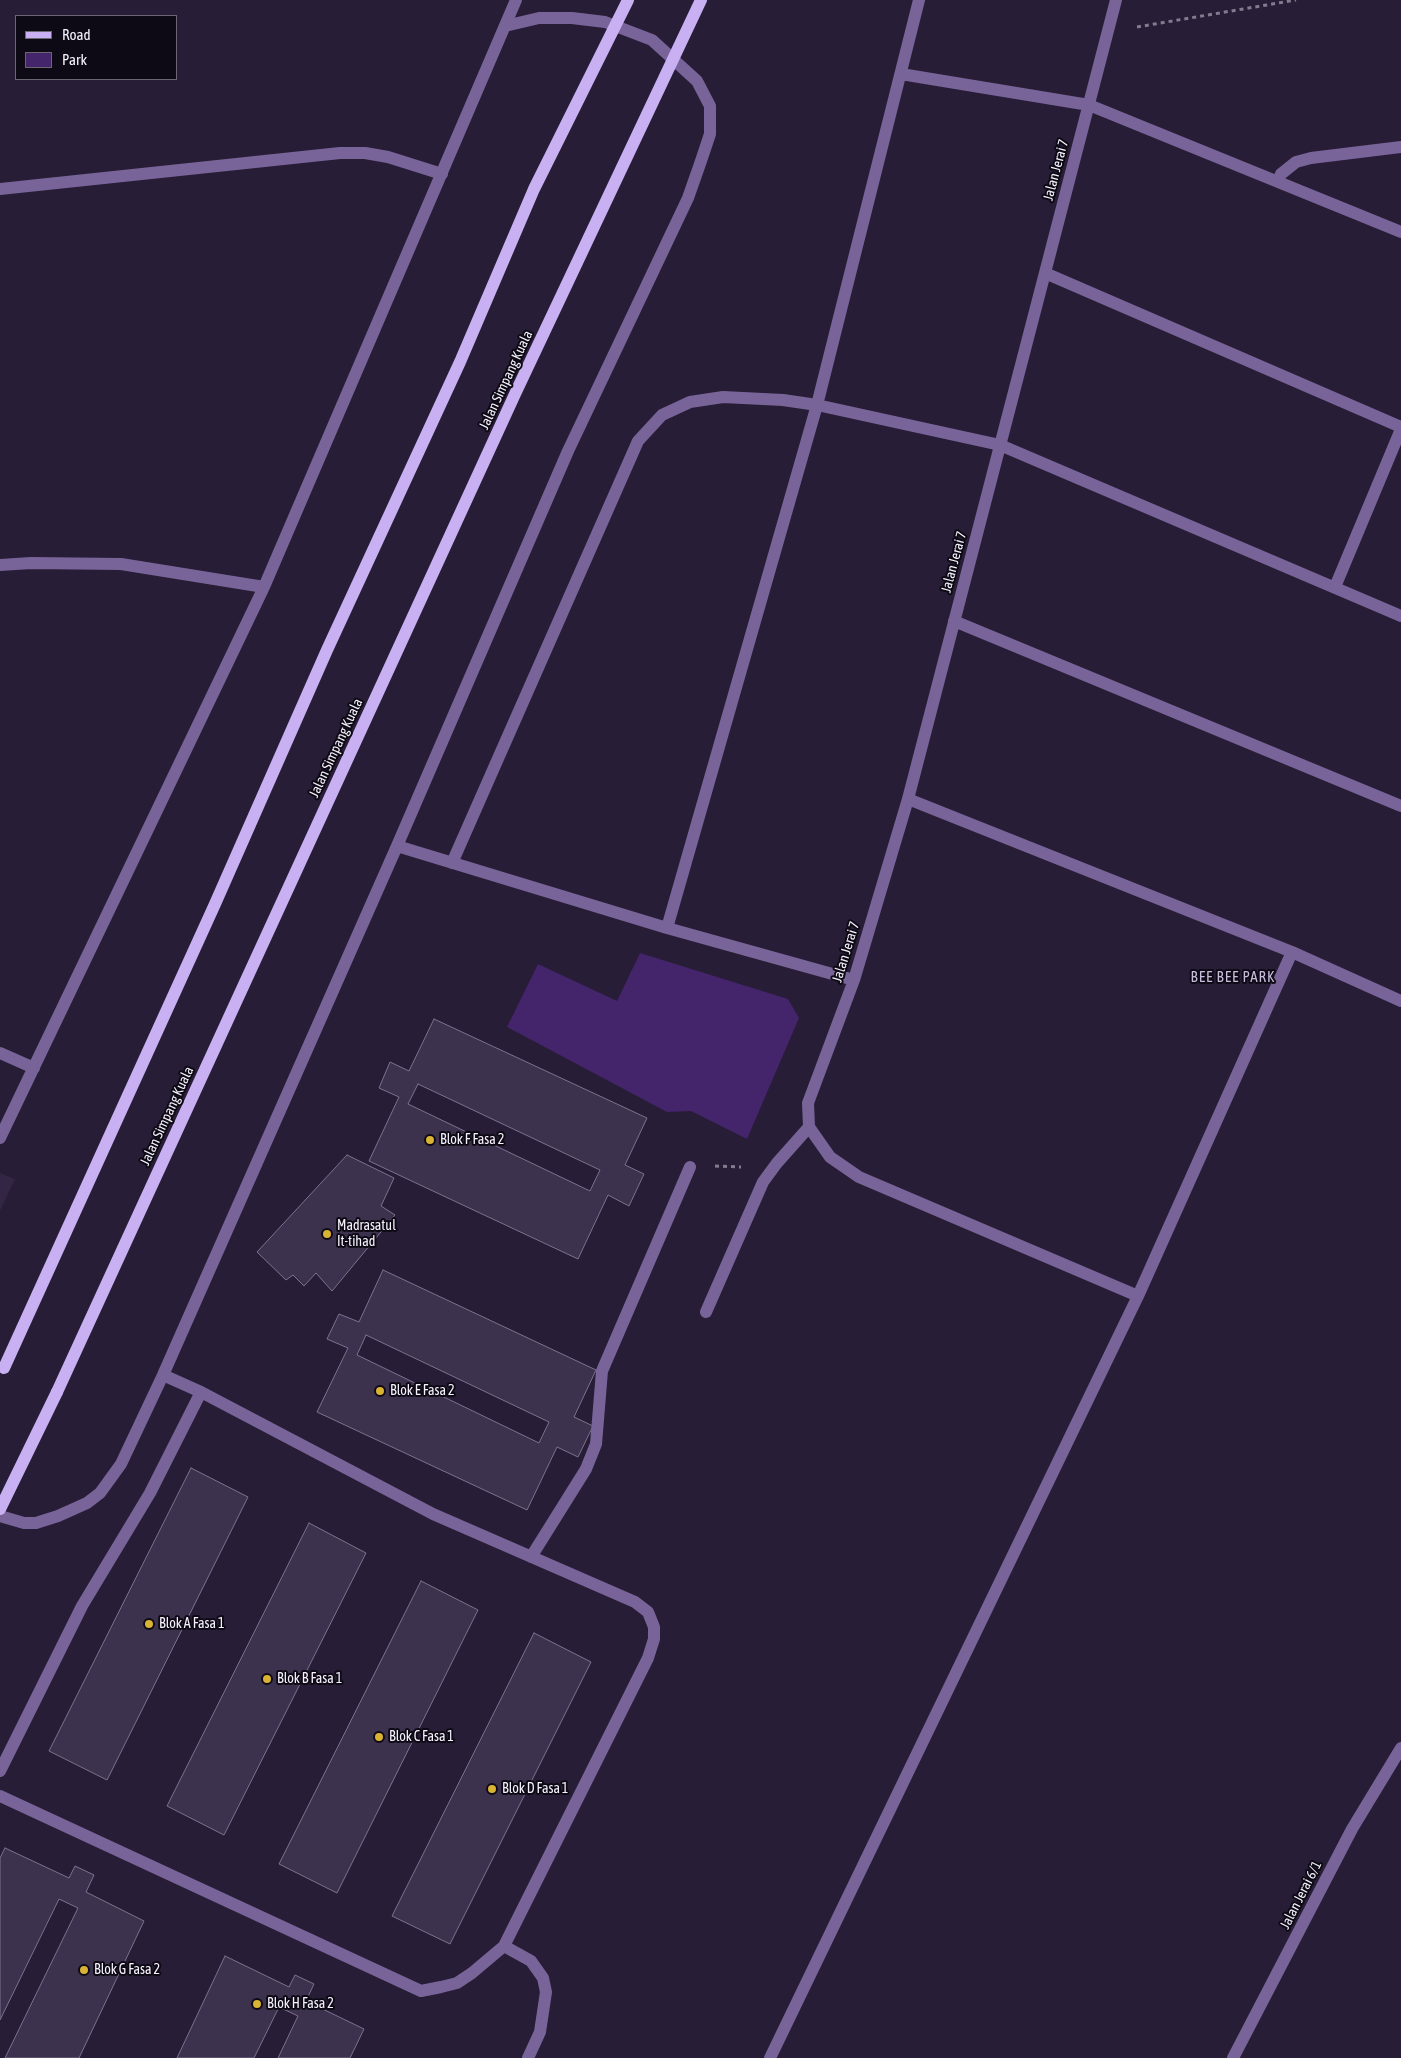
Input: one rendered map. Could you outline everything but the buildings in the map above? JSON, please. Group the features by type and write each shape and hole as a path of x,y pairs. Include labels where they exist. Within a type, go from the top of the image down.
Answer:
{"main road":[{"path":"2,1372 207,922 327,650 460,362 534,189 628,0"},
{"name":"Jalan Simpang Kuala","path":"0,1509 57,1392 511,403 701,0"}],"street":[{"path":"0,1138 264,587 516,0"},
{"path":"667,928 817,405 918,0"},
{"name":"Jalan Jerai 7","path":"809,1127 808,1103 854,980 908,799 1116,0"},
{"path":"0,1516 13,1521 36,1523 58,1516 87,1503 100,1493 121,1464 164,1375 397,846 568,451 688,198 710,134 710,106 697,81 652,40 605,22 580,19 539,18 505,26"},
{"path":"901,74 1090,104 1401,232"},
{"path":"1278,181 1281,174 1296,162 1311,158 1401,147"},
{"path":"0,189 340,153 365,153 388,157 442,174"},
{"path":"1045,273 1401,428 1335,587"},
{"path":"452,863 638,441 662,416 690,402 724,397 783,400 817,405 1000,445 1401,616"},
{"path":"0,565 31,563 121,564 264,587"},
{"path":"954,621 1401,806"},
{"path":"908,799 1292,952 1401,1001"},
{"path":"397,846 667,928 854,980"},
{"path":"770,2058 1138,1296 1292,952"},
{"path":"0,1053 34,1068"},
{"path":"706,1312 763,1182 809,1127 830,1157 859,1178 1138,1296"},
{"path":"531,1557 586,1469 596,1444 602,1390 602,1371 690,1167"},
{"path":"0,1796 421,1991 457,1983 472,1974 504,1946 648,1658 654,1639 654,1627 648,1612 635,1602 433,1514 201,1392 164,1375"},
{"path":"0,1771 82,1606 150,1493 201,1392"},
{"name":"Jalan Jerai 6/1","path":"1233,2058 1352,1829 1401,1748"},
{"path":"504,1946 531,1961 543,1978 546,1992 540,2032 528,2058"}],"path":[{"path":"1108,32 1296,0"},
{"path":"690,1167 772,1169"}],"shaded area":[{"path":"0,1173 15,1179 0,1211"}],"green space":[{"path":"640,953 788,999 799,1018 747,1139 691,1111 667,1112 507,1027 538,964 617,1001"}],"place":[{"name":"Blok F Fasa 2","path":"430,1140"},
{"name":"Madrasatul It-tihad","path":"327,1234"},
{"name":"Blok E Fasa 2","path":"380,1391"},
{"name":"Blok A Fasa 1","path":"149,1624"},
{"name":"Blok B Fasa 1","path":"267,1679"},
{"name":"Blok C Fasa 1","path":"379,1737"},
{"name":"Blok D Fasa 1","path":"492,1789"},
{"name":"Blok G Fasa 2","path":"84,1970"},
{"name":"Blok H Fasa 2","path":"257,2004"}],"district":[{"name":"BEE BEE PARK","path":"1233,977"}]}
